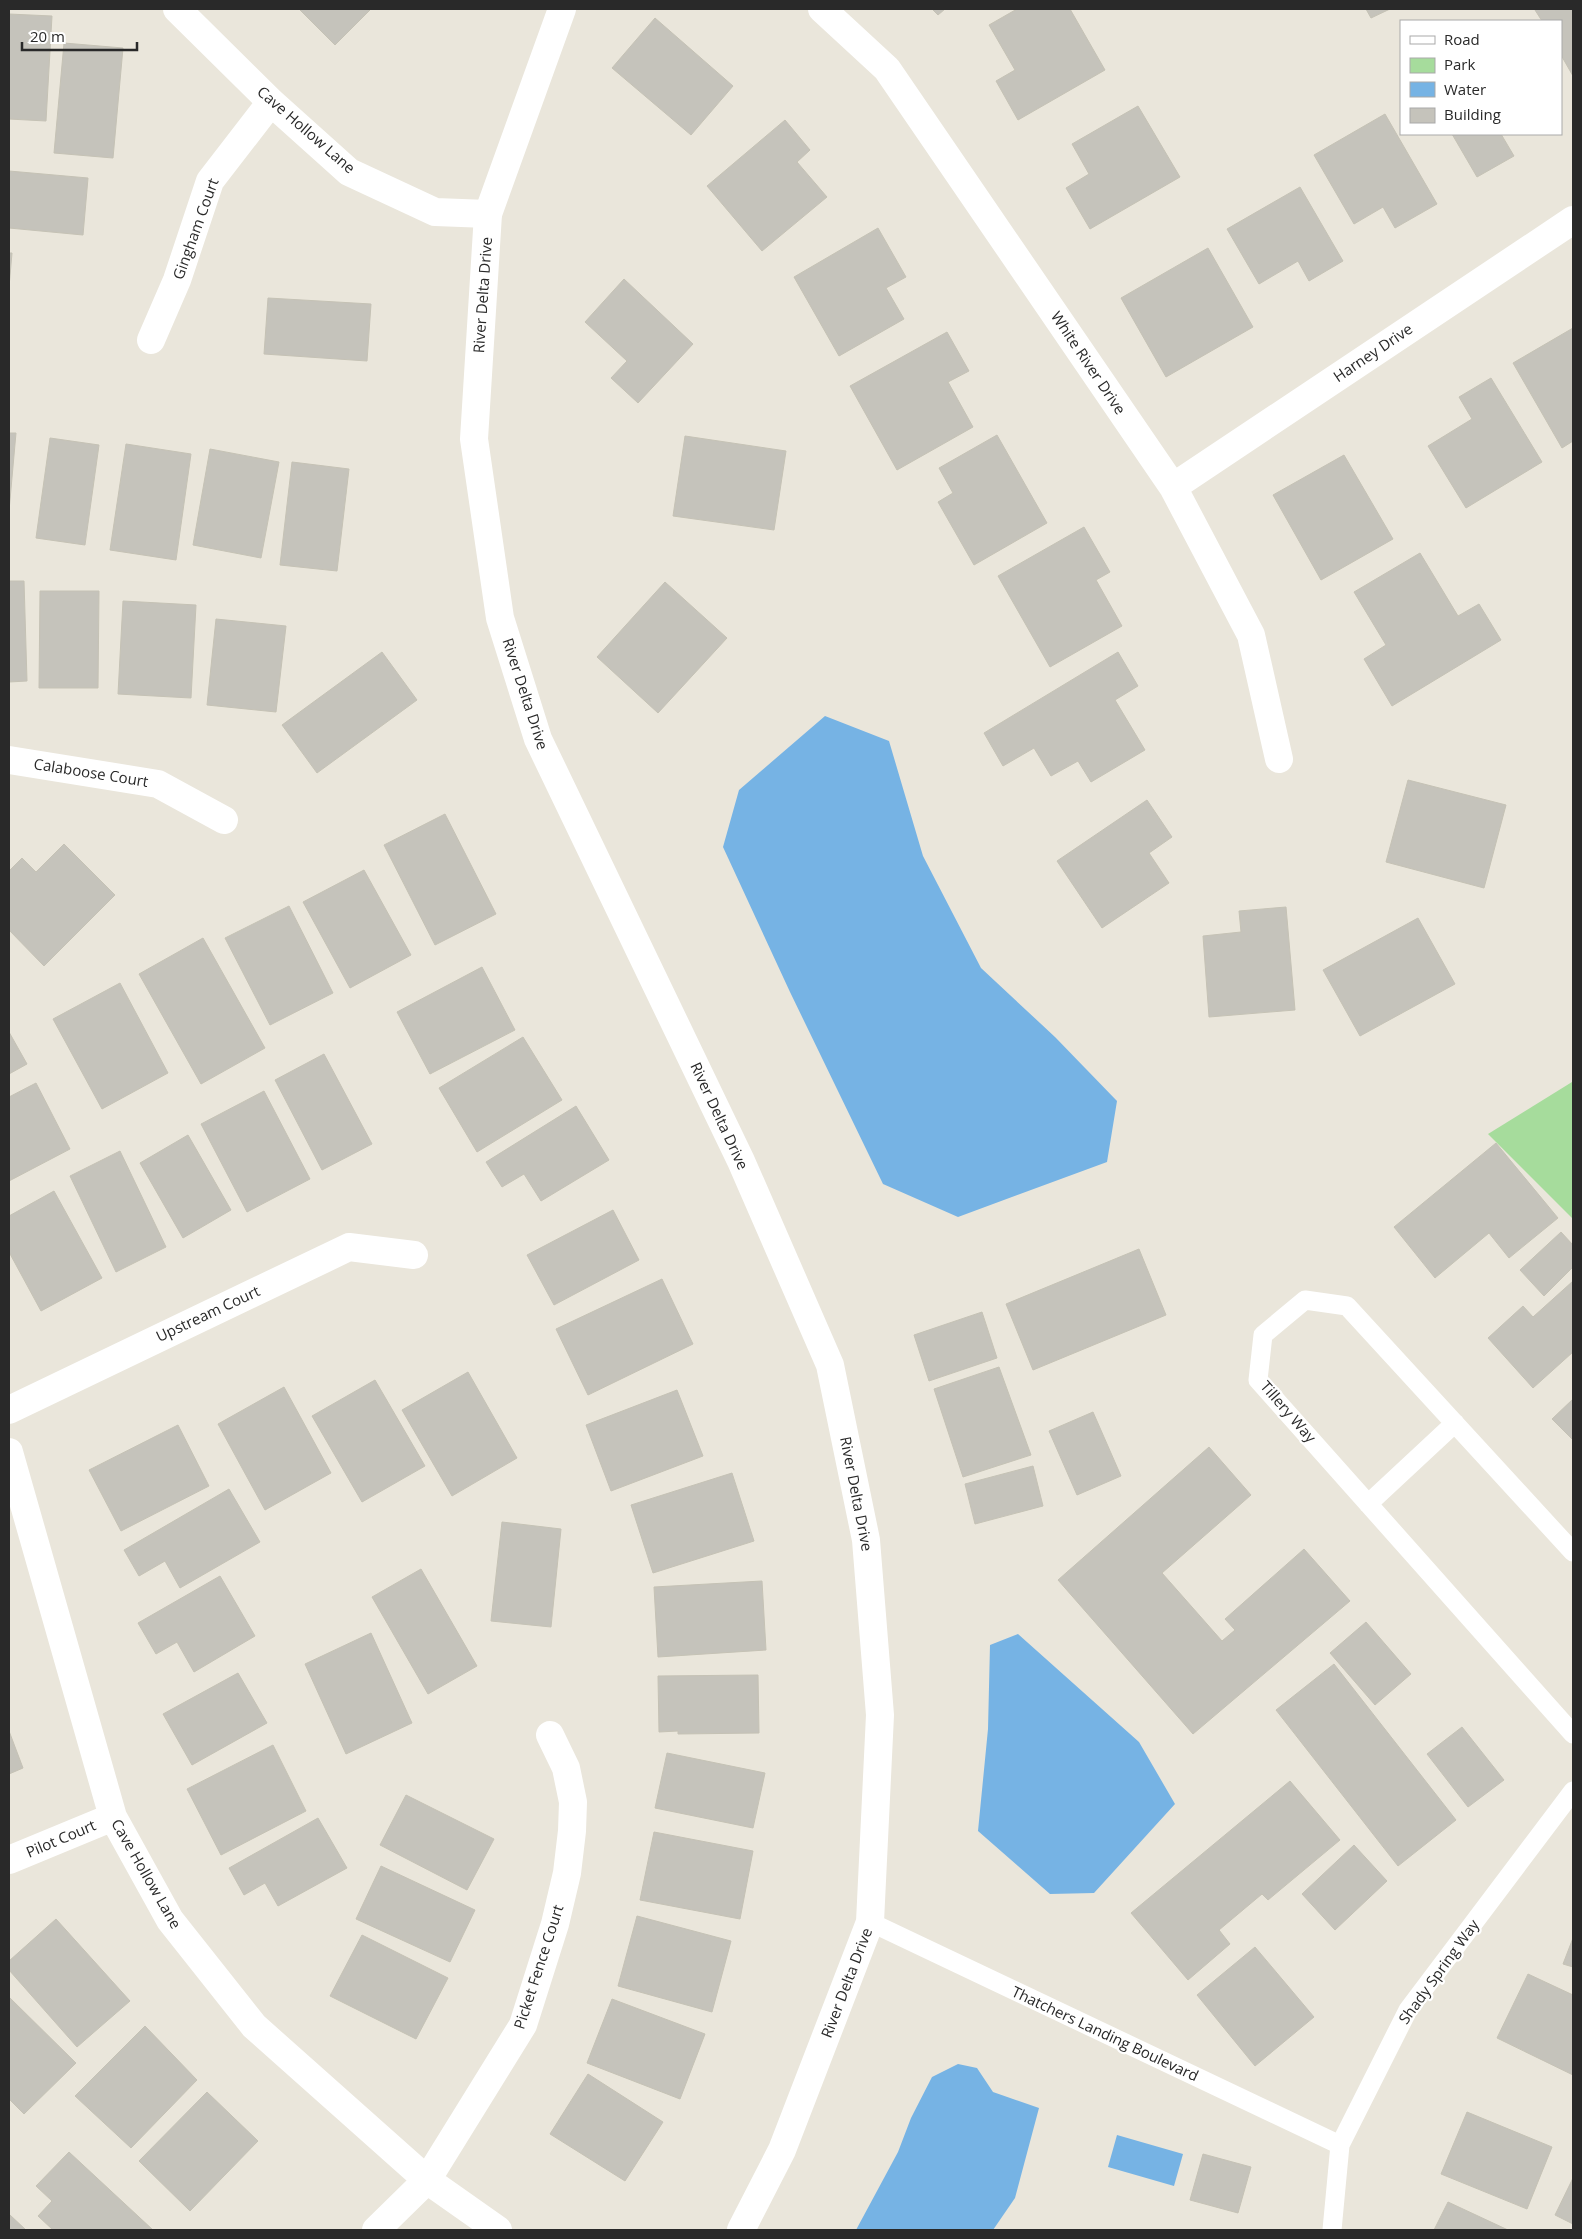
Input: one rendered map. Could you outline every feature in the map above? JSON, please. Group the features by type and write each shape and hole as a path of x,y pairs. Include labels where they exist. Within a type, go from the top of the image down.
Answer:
{"street":[{"name":"Cave Hollow Lane","path":"177,9 271,102 349,172 435,212 488,214"},
{"name":"River Delta Drive","path":"562,9 488,214 474,439 500,618 538,739 741,1161 830,1365 866,1540 880,1715 870,1922 782,2150 741,2230"},
{"name":"White River Drive","path":"822,9 887,69 1173,486 1251,635 1279,759"},
{"name":"Gingham Court","path":"151,340 177,280 210,181 271,102"},
{"name":"Harney Drive","path":"1173,486 1573,220"},
{"name":"Calaboose Court","path":"9,760 158,784 224,820"},
{"name":"Upstream Court","path":"9,1410 349,1248 414,1255"},
{"name":"Cave Hollow Lane","path":"9,1452 113,1817 170,1920 254,2026 427,2180 498,2230"},
{"name":"Picket Fence Court","path":"376,2230 427,2180 523,2025 555,1924 567,1873 572,1831 573,1802 566,1768 550,1735"},
{"name":"Pilot Court","path":"9,1860 113,1817"}],"lane":[{"name":"Tillery Way","path":"1573,1552 1347,1306 1305,1300 1263,1335 1258,1380 1573,1734"},
{"path":"1368,1504 1455,1423"},
{"name":"Shady Spring Way","path":"1332,2230 1340,2145 1408,2010 1573,1791"},
{"name":"Thatchers Landing Boulevard","path":"870,1922 1340,2145"}],"green space":[{"path":"1573,1082 1573,1219 1488,1134"}],"water":[{"path":"825,716 889,741 923,856 981,968 1055,1037 1117,1101 1107,1162 958,1217 883,1184 790,992 723,847 739,790"},
{"path":"1018,1634 1139,1742 1175,1804 1094,1893 1050,1894 978,1831 988,1729 990,1645"},
{"path":"958,2064 977,2068 993,2092 1039,2108 1015,2198 993,2230 856,2230 898,2152 911,2118 932,2077"},
{"path":"1117,2135 1183,2154 1174,2186 1108,2167"}],"building":[{"path":"299,9 371,9 335,45"},
{"path":"932,9 945,9 938,15"},
{"path":"1017,9 1070,9 1105,70 1018,120 996,81 1015,70 989,25"},
{"path":"1366,9 1390,9 1371,18"},
{"path":"1573,9 1573,76 1562,57 1562,20 1541,20 1535,10"},
{"path":"9,14 52,16 46,121 9,119"},
{"path":"655,18 733,86 691,135 612,68"},
{"path":"64,43 123,48 113,158 54,153"},
{"path":"1138,106 1180,177 1090,229 1066,188 1089,174 1072,144"},
{"path":"1385,114 1437,204 1395,228 1383,207 1354,224 1314,155"},
{"path":"785,120 810,150 797,162 827,197 762,251 707,186"},
{"path":"1453,135 1502,135 1514,156 1477,177"},
{"path":"9,171 88,178 83,235 9,228"},
{"path":"1300,187 1343,261 1309,281 1298,261 1259,284 1227,229"},
{"path":"878,228 906,277 886,288 904,319 839,356 794,277"},
{"path":"1208,248 1253,327 1166,377 1121,298"},
{"path":"9,253 12,253 9,287"},
{"path":"624,279 693,344 638,403 611,378 627,361 585,322"},
{"path":"268,298 371,304 367,361 264,354"},
{"path":"1573,328 1573,441 1562,448 1513,363"},
{"path":"947,332 969,371 948,382 973,427 897,470 850,386"},
{"path":"1491,378 1542,462 1466,508 1428,446 1472,419 1459,397"},
{"path":"9,433 16,433 9,511"},
{"path":"997,435 1047,523 974,565 938,502 953,493 939,468"},
{"path":"685,436 786,451 774,530 673,516"},
{"path":"50,438 99,445 85,545 36,538"},
{"path":"126,444 191,454 176,560 110,550"},
{"path":"210,449 279,462 261,558 193,545"},
{"path":"1344,455 1393,539 1321,580 1273,495"},
{"path":"292,462 349,469 337,571 280,565"},
{"path":"1084,527 1110,572 1096,580 1122,626 1050,667 998,576"},
{"path":"1420,553 1458,616 1479,604 1501,640 1392,706 1364,659 1386,645 1354,592"},
{"path":"9,581 24,581 27,681 9,682"},
{"path":"665,582 727,638 658,713 597,657"},
{"path":"40,591 99,591 98,688 39,688"},
{"path":"123,601 196,605 191,698 118,694"},
{"path":"216,619 286,626 276,712 207,705"},
{"path":"382,652 417,700 317,773 282,725"},
{"path":"1118,652 1138,686 1115,700 1145,750 1091,782 1078,761 1051,776 1034,748 1003,766 984,733"},
{"path":"1408,780 1506,805 1484,888 1386,862"},
{"path":"1147,800 1172,837 1149,853 1169,883 1102,928 1057,861"},
{"path":"445,814 496,914 435,945 384,845"},
{"path":"64,844 115,895 44,966 9,930 9,871 22,858 36,872"},
{"path":"364,870 411,955 350,988 303,902"},
{"path":"289,906 333,993 270,1025 225,938"},
{"path":"1286,907 1295,1010 1209,1017 1203,936 1241,932 1239,911"},
{"path":"1418,918 1455,984 1360,1036 1323,970"},
{"path":"203,938 265,1048 201,1084 139,974"},
{"path":"482,967 515,1030 430,1074 397,1012"},
{"path":"120,983 168,1073 102,1109 53,1019"},
{"path":"9,1032 27,1064 9,1074"},
{"path":"523,1037 562,1100 477,1152 439,1088"},
{"path":"324,1054 372,1144 322,1170 275,1080"},
{"path":"36,1083 70,1149 9,1181 9,1097"},
{"path":"264,1091 310,1179 247,1212 201,1124"},
{"path":"576,1106 609,1160 541,1201 524,1174 502,1187 486,1162"},
{"path":"188,1135 231,1210 183,1238 140,1163"},
{"path":"1496,1143 1558,1218 1509,1258 1489,1233 1435,1278 1394,1227"},
{"path":"120,1151 166,1247 116,1272 70,1176"},
{"path":"54,1191 102,1278 41,1311 9,1252 9,1216"},
{"path":"613,1210 639,1260 554,1305 527,1255"},
{"path":"1561,1232 1573,1245 1573,1267 1544,1296 1520,1270"},
{"path":"1139,1249 1166,1315 1033,1370 1006,1304"},
{"path":"662,1279 693,1344 588,1395 556,1329"},
{"path":"1573,1281 1573,1352 1533,1388 1488,1338 1523,1306 1533,1317"},
{"path":"982,1312 997,1358 929,1381 914,1335"},
{"path":"999,1367 1031,1455 963,1477 934,1389"},
{"path":"468,1372 517,1458 452,1496 402,1410"},
{"path":"375,1380 425,1466 362,1502 312,1416"},
{"path":"284,1387 331,1473 265,1510 218,1424"},
{"path":"677,1390 703,1456 611,1491 586,1425"},
{"path":"1573,1399 1573,1440 1552,1419"},
{"path":"1093,1412 1121,1476 1077,1495 1049,1431"},
{"path":"178,1425 209,1486 121,1531 89,1470"},
{"path":"1209,1447 1251,1495 1162,1573 1222,1641 1235,1630 1225,1619 1304,1549 1350,1601 1193,1734 1058,1580"},
{"path":"1033,1466 1043,1506 975,1524 965,1484"},
{"path":"732,1473 754,1541 653,1573 631,1505"},
{"path":"229,1489 260,1542 180,1588 165,1561 139,1576 124,1550"},
{"path":"502,1522 561,1529 551,1627 491,1621"},
{"path":"421,1569 477,1666 428,1694 372,1597"},
{"path":"220,1576 255,1636 194,1672 177,1642 156,1654 138,1623"},
{"path":"762,1581 766,1650 658,1657 654,1587"},
{"path":"1366,1622 1411,1674 1375,1705 1330,1653"},
{"path":"371,1633 412,1723 346,1754 305,1664"},
{"path":"1334,1664 1456,1820 1398,1866 1276,1710"},
{"path":"238,1673 267,1723 192,1765 163,1714"},
{"path":"758,1675 759,1733 678,1734 678,1731 659,1732 658,1676"},
{"path":"1462,1727 1504,1780 1468,1807 1427,1754"},
{"path":"9,1731 23,1768 9,1774"},
{"path":"273,1745 306,1811 221,1855 187,1789"},
{"path":"667,1753 765,1773 753,1828 655,1808"},
{"path":"1290,1781 1340,1840 1268,1900 1262,1894 1219,1930 1230,1944 1188,1980 1131,1913"},
{"path":"406,1795 494,1839 467,1890 380,1845"},
{"path":"318,1818 347,1868 278,1906 265,1883 244,1895 229,1868"},
{"path":"654,1832 753,1851 740,1919 640,1900"},
{"path":"1354,1845 1387,1881 1335,1930 1302,1894"},
{"path":"381,1866 475,1910 450,1962 356,1919"},
{"path":"637,1916 731,1941 712,2012 618,1986"},
{"path":"56,1919 130,2001 77,2047 9,1970 9,1961"},
{"path":"362,1935 448,1978 416,2039 330,1996"},
{"path":"1573,1938 1573,1967 1563,1964"},
{"path":"1255,1947 1314,2017 1255,2066 1197,1995"},
{"path":"1528,1974 1573,1995 1573,2075 1497,2038"},
{"path":"9,1997 76,2063 24,2114 9,2099"},
{"path":"612,1999 705,2034 680,2099 587,2063"},
{"path":"145,2026 197,2080 131,2148 75,2096"},
{"path":"588,2074 663,2122 625,2181 550,2134"},
{"path":"207,2092 258,2141 190,2211 139,2161"},
{"path":"1467,2112 1552,2147 1527,2209 1441,2174"},
{"path":"69,2152 153,2230 53,2230 38,2216 52,2201 36,2186"},
{"path":"1203,2154 1251,2167 1238,2213 1190,2200"},
{"path":"1573,2178 1573,2224 1555,2215"},
{"path":"1448,2202 1508,2230 1434,2230"},
{"path":"10,2215 26,2230 9,2230"}]}
